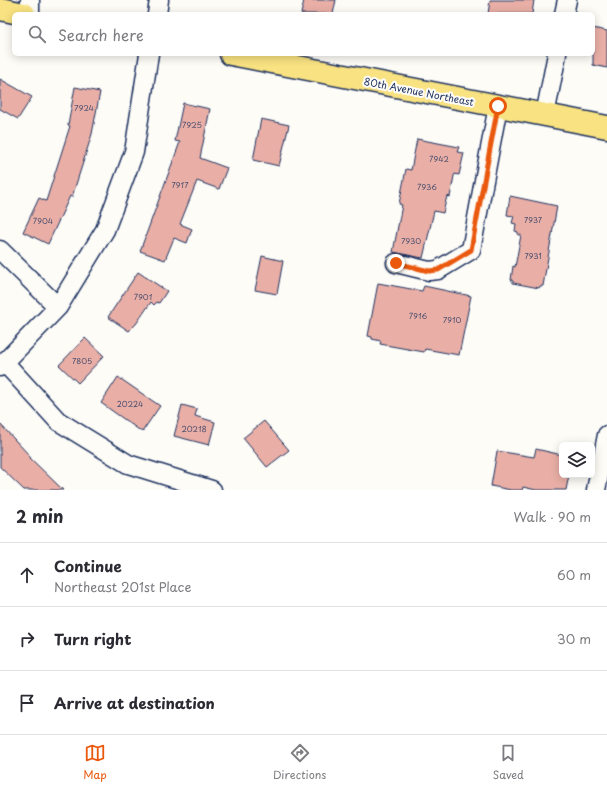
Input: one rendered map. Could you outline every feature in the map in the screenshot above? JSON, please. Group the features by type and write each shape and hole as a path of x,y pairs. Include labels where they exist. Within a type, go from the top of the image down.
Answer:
{"main road":[{"path":"0,10 12,12"},
{"name":"80th Avenue Northeast","path":"242,56 607,127"}],"street":[{"path":"30,0 30,12"},
{"path":"157,12 159,0"},
{"path":"564,12 567,0"},
{"path":"149,56 134,152 105,230 58,307 3,365 58,421 128,464 212,490"},
{"path":"545,115 557,56"},
{"path":"396,263 429,271 438,270 471,250 498,106"},
{"path":"0,250 58,307"},
{"path":"596,490 607,435"}],"building":[{"path":"304,0 336,0 333,12 301,12"},
{"path":"490,0 534,0 532,12 488,12"},
{"path":"595,28 607,31 607,68 593,65 593,56 595,56"},
{"path":"0,79 32,97 18,119 0,109"},
{"path":"75,87 100,92 92,134 72,197 70,196 48,244 23,232 39,198 46,201 70,126 68,125"},
{"path":"183,103 210,109 200,158 227,168 219,189 197,181 180,224 192,229 187,243 174,238 165,260 140,251 180,142 175,141"},
{"path":"261,119 289,125 279,166 253,160"},
{"path":"417,139 459,147 457,152 464,153 459,175 455,174 454,176 450,197 447,196 443,213 434,211 423,258 393,252 402,205 399,204 406,169 411,170"},
{"path":"510,196 557,206 543,286 540,286 539,288 513,283 511,280 521,235 518,235 518,232 515,231 516,224 512,223 514,216 507,215"},
{"path":"262,256 283,261 277,294 255,290"},
{"path":"138,272 167,291 159,303 157,302 154,305 151,302 136,324 129,331 108,317"},
{"path":"378,283 422,291 424,286 471,296 459,355 425,349 424,352 380,344 381,341 372,339 372,337 368,336"},
{"path":"85,338 104,356 78,383 59,365"},
{"path":"118,377 160,406 142,432 101,403"},
{"path":"182,405 197,409 195,416 215,422 209,445 174,436"},
{"path":"264,421 289,450 267,467 243,438"},
{"path":"0,424 29,455 28,456 63,490 24,490 0,467"},
{"path":"536,449 559,454 559,478 568,478 566,490 536,490 523,487 522,490 511,490 491,486 497,451 534,457"}],"route":[{"path":"396,263 429,271 438,270 471,250 498,106"}]}
